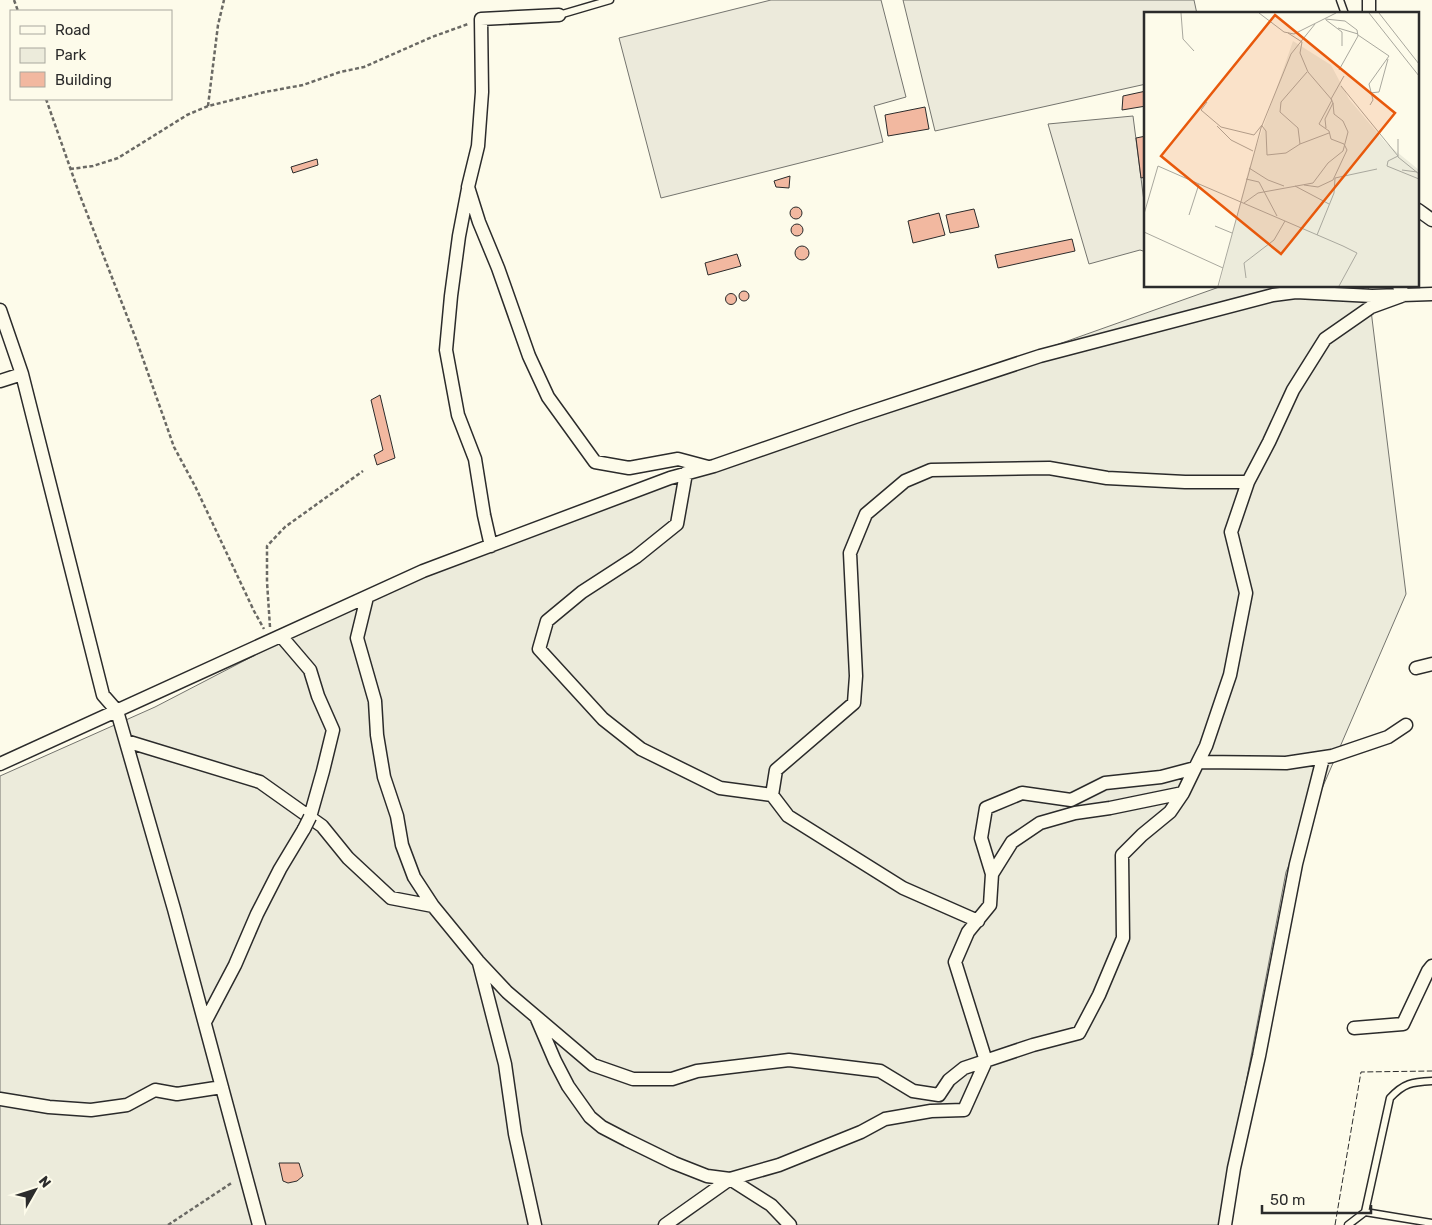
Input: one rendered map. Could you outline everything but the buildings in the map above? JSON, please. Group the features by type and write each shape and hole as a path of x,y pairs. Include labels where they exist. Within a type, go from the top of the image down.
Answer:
{"street":[{"path":"491,546 475,459 458,414 446,350 454,270 468,186 479,137 482,92 482,20 559,15"},
{"path":"468,186 479,222 498,268 528,356 548,397 595,462 629,468 678,459 708,467"},
{"path":"1420,211 1432,220"},
{"path":"666,1225 730,1179 778,1165 862,1132 885,1119 931,1111 964,1110 986,1061 955,962 968,932 990,905 992,874 981,838 986,808 1022,793 1071,800 1105,784 1161,777 1195,768 1206,746 1230,675 1246,593 1231,532 1248,482 1269,442 1292,390 1325,339 1371,307 1401,291"},
{"path":"0,764 423,571 670,478 1040,356 1273,295 1296,292 1372,296 1401,291 1432,294"},
{"path":"0,310 22,374 103,695 118,710 205,1022 259,1225"},
{"path":"0,381 22,374"},
{"path":"772,795 776,770 854,703 856,676 850,553 866,514 905,481 931,470 1049,468 1107,478 1185,482 1248,482"},
{"path":"686,473 677,524 636,557 582,592 547,621 539,648 603,719 641,749 720,788 772,795 788,816 903,888 978,920"},
{"path":"366,597 357,638 375,701 377,735 384,777 397,816 402,845 414,877 433,906 478,961 507,992 593,1066 633,1079 672,1078 697,1071 789,1060 880,1071 912,1091 939,1095 949,1080 964,1068 1033,1045 1079,1033 1099,995 1123,938 1122,855 1142,835 1170,812 1183,793 1198,762"},
{"path":"205,1022 235,965 257,914 310,817 324,771 333,730 318,696 310,670 276,638"},
{"path":"1416,668 1432,664"},
{"path":"1198,762 1286,763 1323,758 1388,737 1406,725"},
{"path":"126,741 260,782 322,826 348,858 391,898 433,906"},
{"path":"1224,1225 1296,864 1323,758"},
{"path":"992,874 1012,842 1040,823 1075,813 1183,793"},
{"path":"478,961 505,1064 515,1134 535,1225"},
{"path":"1354,1028 1403,1024 1431,970"},
{"path":"537,1019 568,1086 590,1117 602,1128 674,1163 707,1176 730,1179 771,1205 790,1225"},
{"path":"0,1099 49,1107 92,1110 127,1105 155,1090 177,1094 222,1087"}],"lane":[{"path":"559,15 610,0"},
{"path":"1340,0 1344,12"},
{"path":"1348,1225 1365,1212 1390,1098 1400,1087 1414,1082 1432,1081"},
{"path":"1365,1212 1432,1223"}],"path":[{"path":"208,106 218,25 224,0"},
{"path":"70,169 93,166 118,158 187,115 208,106 303,85 340,72 364,67 432,38 482,20"},
{"path":"46,100 70,169 136,340 174,448 195,486 254,611 276,638"},
{"path":"276,638 267,582 267,546 285,528 364,471"},
{"path":"168,1225 245,1174"}],"green space":[{"path":"1216,288 1368,288 1406,594 1286,872 1219,1225 0,1225 0,776 155,707 367,597 623,499"}],"shaded area":[{"path":"771,0 881,0 906,97 874,106 883,142 661,198 619,38"},
{"path":"903,0 1194,0 1197,12 1144,12 1144,84 935,131"},
{"path":"1133,116 1144,201 1144,251 1140,250 1089,264 1048,124"}],"fence":[{"path":"1335,1225 1361,1072 1432,1071"}]}
